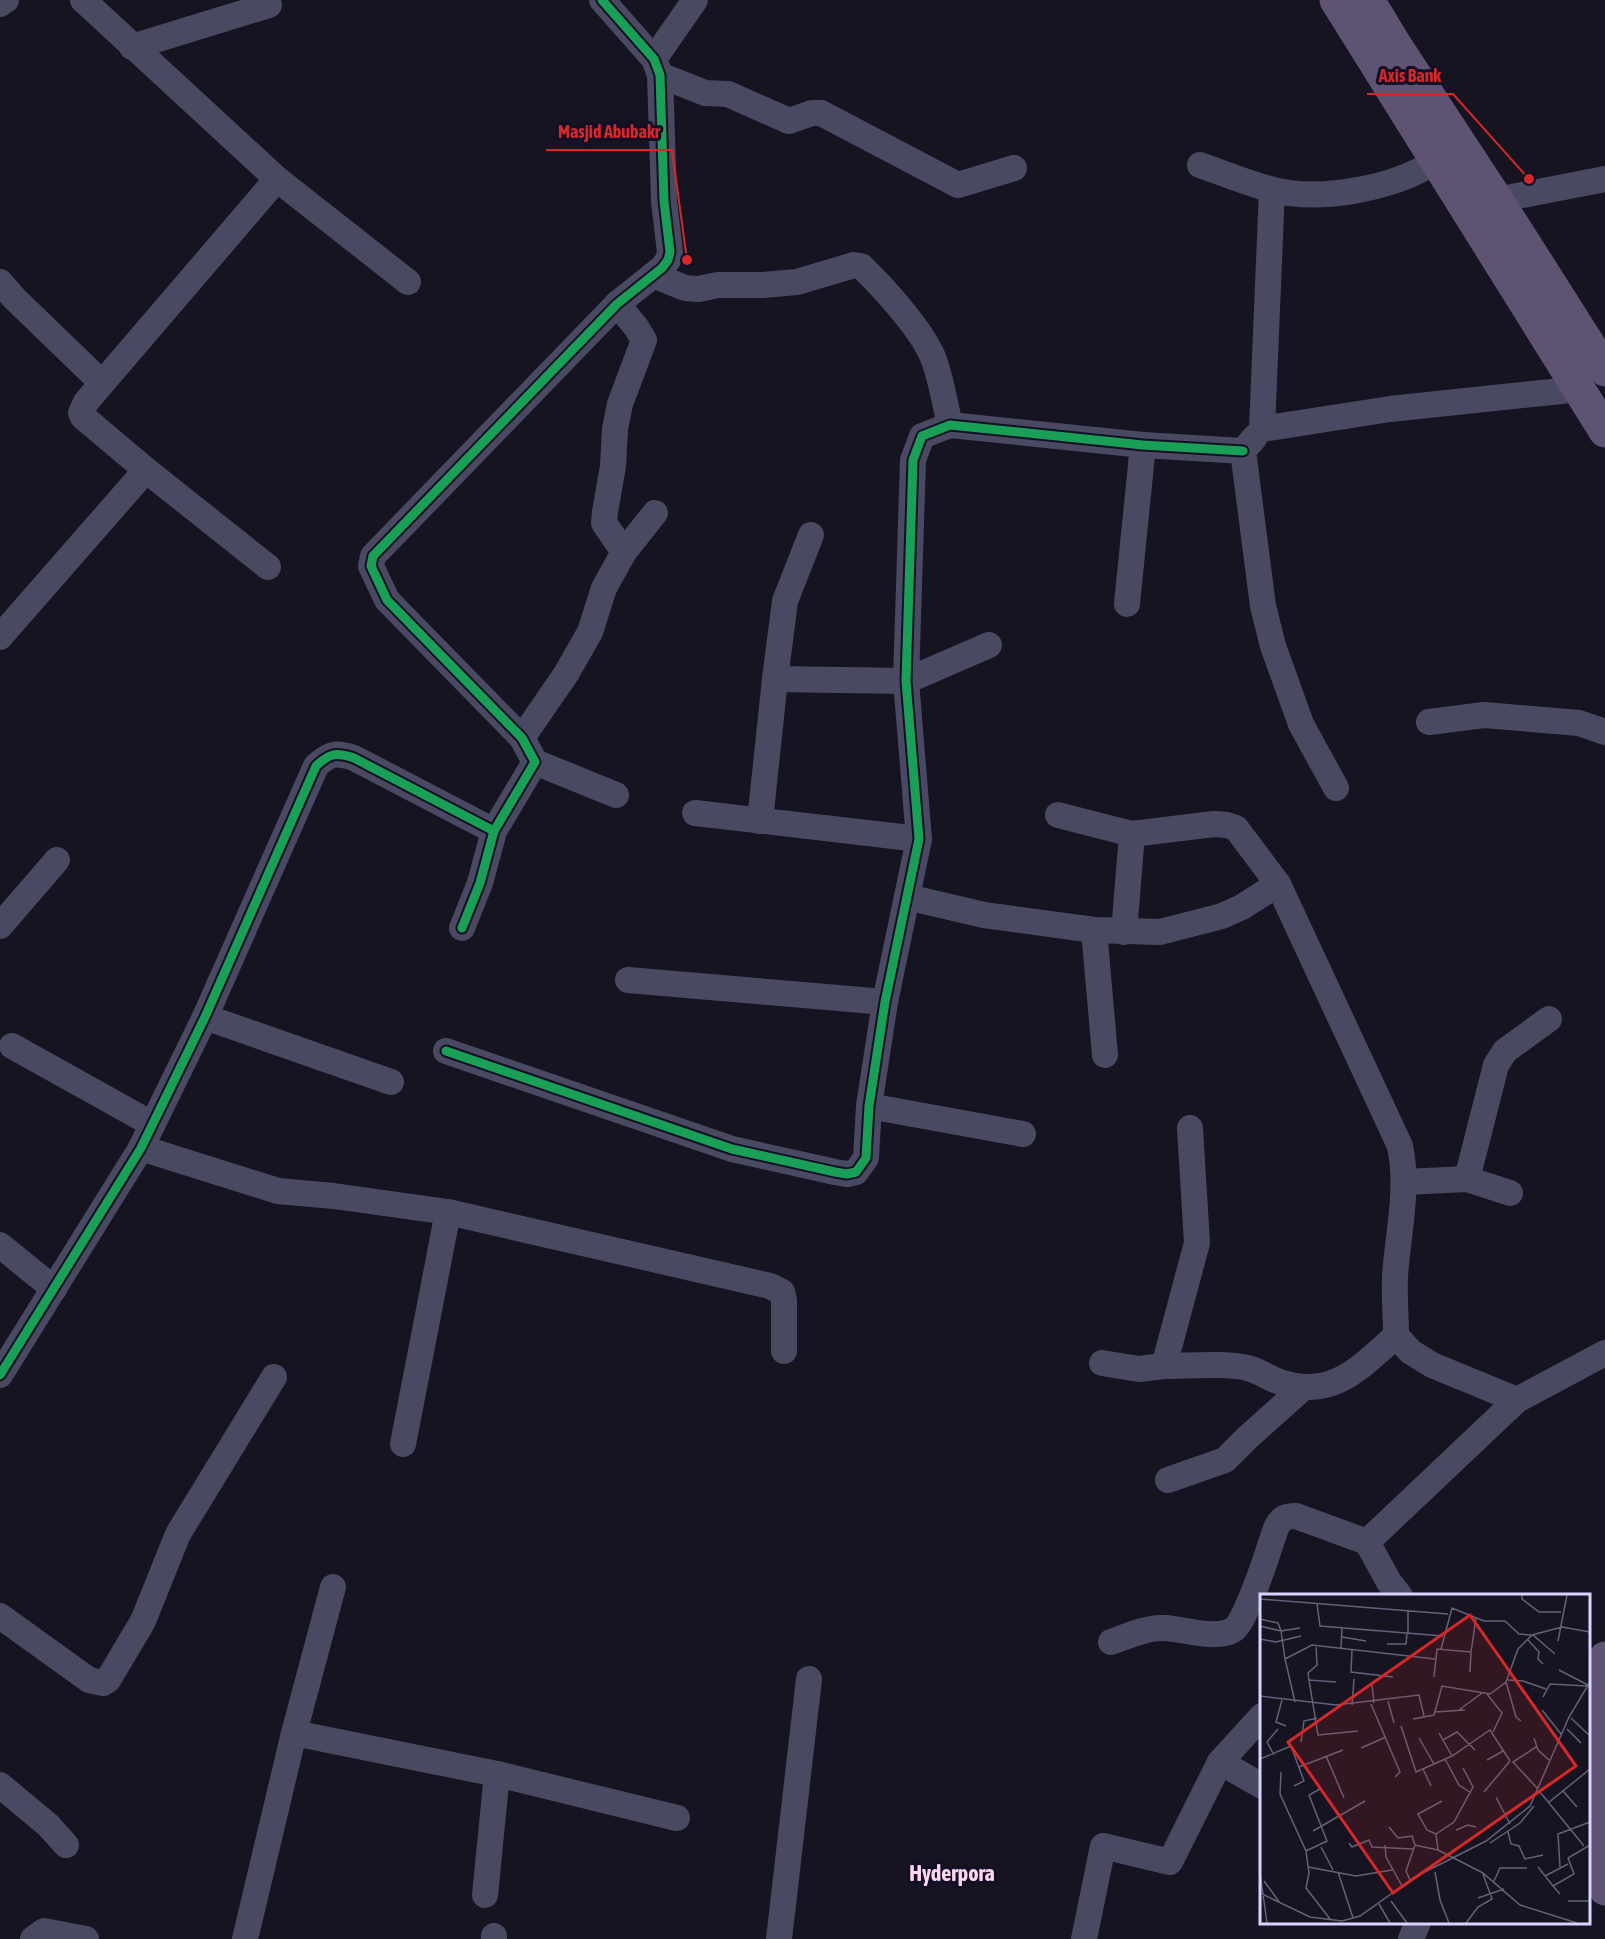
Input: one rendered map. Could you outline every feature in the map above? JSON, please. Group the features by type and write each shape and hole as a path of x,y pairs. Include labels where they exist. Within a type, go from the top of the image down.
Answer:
{"main road":[{"path":"1336,0 1436,161 1593,379"},
{"path":"1368,0 1497,201 1593,379 1605,431"},
{"path":"1605,1658 1596,1701 1592,1751 1596,1802 1594,1842 1605,1889"}],"street":[{"path":"0,4 6,0"},
{"path":"83,0 277,179 408,282"},
{"path":"602,0 657,67 705,93 728,94 789,121 812,112 821,113 958,185 1014,168"},
{"path":"616,795 535,762 522,738 387,600 371,566 373,556 617,304 662,268 668,260 670,252 664,201 657,67 695,0"},
{"path":"132,47 269,5"},
{"path":"1200,165 1272,190 1307,194 1339,192 1381,185 1419,172 1436,161"},
{"path":"268,567 146,470 81,413 82,408 102,383 277,179"},
{"path":"1497,201 1605,179"},
{"path":"1272,190 1262,429 1243,451 1263,606 1273,646 1301,724 1336,788"},
{"path":"653,275 685,288 699,289 718,285 797,282 854,265 861,266 899,309 932,354 950,425"},
{"path":"5,299 102,383"},
{"path":"617,304 644,340 616,421 613,466 605,512 604,523 624,552"},
{"path":"1262,429 1593,379"},
{"path":"446,1051 732,1149 847,1174 856,1172 866,1158 869,1106 885,1002 919,839 906,681 913,460 922,436 950,425 1143,445 1243,451"},
{"path":"1127,604 1143,445"},
{"path":"0,637 146,470"},
{"path":"522,738 566,674 590,632 604,588 624,552 655,513"},
{"path":"760,820 774,679 785,601 810,535"},
{"path":"774,679 906,681 989,645"},
{"path":"1429,722 1484,715 1579,723 1605,732"},
{"path":"0,1376 141,1148 205,1017 316,766 325,757 339,753 354,758 494,831"},
{"path":"462,927 480,883 494,831 535,762"},
{"path":"695,813 919,839"},
{"path":"1058,815 1132,834 1214,824 1236,828 1245,837 1278,884 1400,1146 1404,1163 1404,1182 1395,1277 1396,1336 1411,1352 1432,1365 1517,1400"},
{"path":"1124,932 1132,834"},
{"path":"0,926 57,860"},
{"path":"907,897 984,915 1094,930 1160,932 1206,922 1242,907 1278,884"},
{"path":"1094,930 1105,1055"},
{"path":"628,981 885,1002"},
{"path":"205,1017 391,1082"},
{"path":"1467,1179 1496,1065 1505,1052 1549,1019"},
{"path":"12,1046 152,1124"},
{"path":"869,1106 1023,1134"},
{"path":"1164,1366 1197,1243 1190,1128"},
{"path":"141,1148 278,1191 334,1196 448,1212 750,1281 782,1292 784,1351"},
{"path":"1404,1182 1467,1179 1510,1194"},
{"path":"403,1444 448,1212"},
{"path":"0,1245 54,1289"},
{"path":"1102,1363 1139,1369 1164,1366 1238,1366 1251,1369 1280,1382 1304,1387 1341,1381 1353,1374 1396,1336"},
{"path":"1367,1542 1517,1400 1605,1353"},
{"path":"0,1616 89,1680 103,1683 108,1680 143,1621 178,1534 274,1377"},
{"path":"1168,1480 1225,1460 1304,1387"},
{"path":"1111,1642 1146,1630 1164,1628 1189,1633 1222,1633 1234,1630 1251,1596 1276,1528 1281,1519 1288,1516 1296,1516 1367,1542 1388,1591"},
{"path":"245,1939 294,1733 333,1587"},
{"path":"779,1939 809,1679"},
{"path":"1084,1939 1103,1846 1170,1862 1220,1762 1260,1718"},
{"path":"294,1733 497,1774 677,1818"},
{"path":"1220,1762 1260,1785"},
{"path":"484,1895 497,1774"},
{"path":"0,1785 48,1825 66,1845"},
{"path":"1411,1939 1418,1924"},
{"path":"33,1939 44,1931 86,1939"}],"cycle path":[{"path":"462,928 480,883 494,831 535,762 522,738 387,600 371,566 373,556 617,304 662,268 668,260 670,252 664,201 660,75 654,59 602,0"},
{"path":"446,1051 732,1149 835,1172 847,1174 856,1172 866,1158 869,1106 885,1002 919,839 906,681 913,460 922,436 950,425 1143,445 1243,451"},
{"path":"0,1375 141,1148 205,1017 316,766 325,758 334,755 354,758 494,831"}],"place":[{"name":"Axis Bank","path":"1529,179"},
{"name":"Masjid Abubakr","path":"687,260"}],"district":[{"name":"Hyderpora","path":"952,1873"}]}
